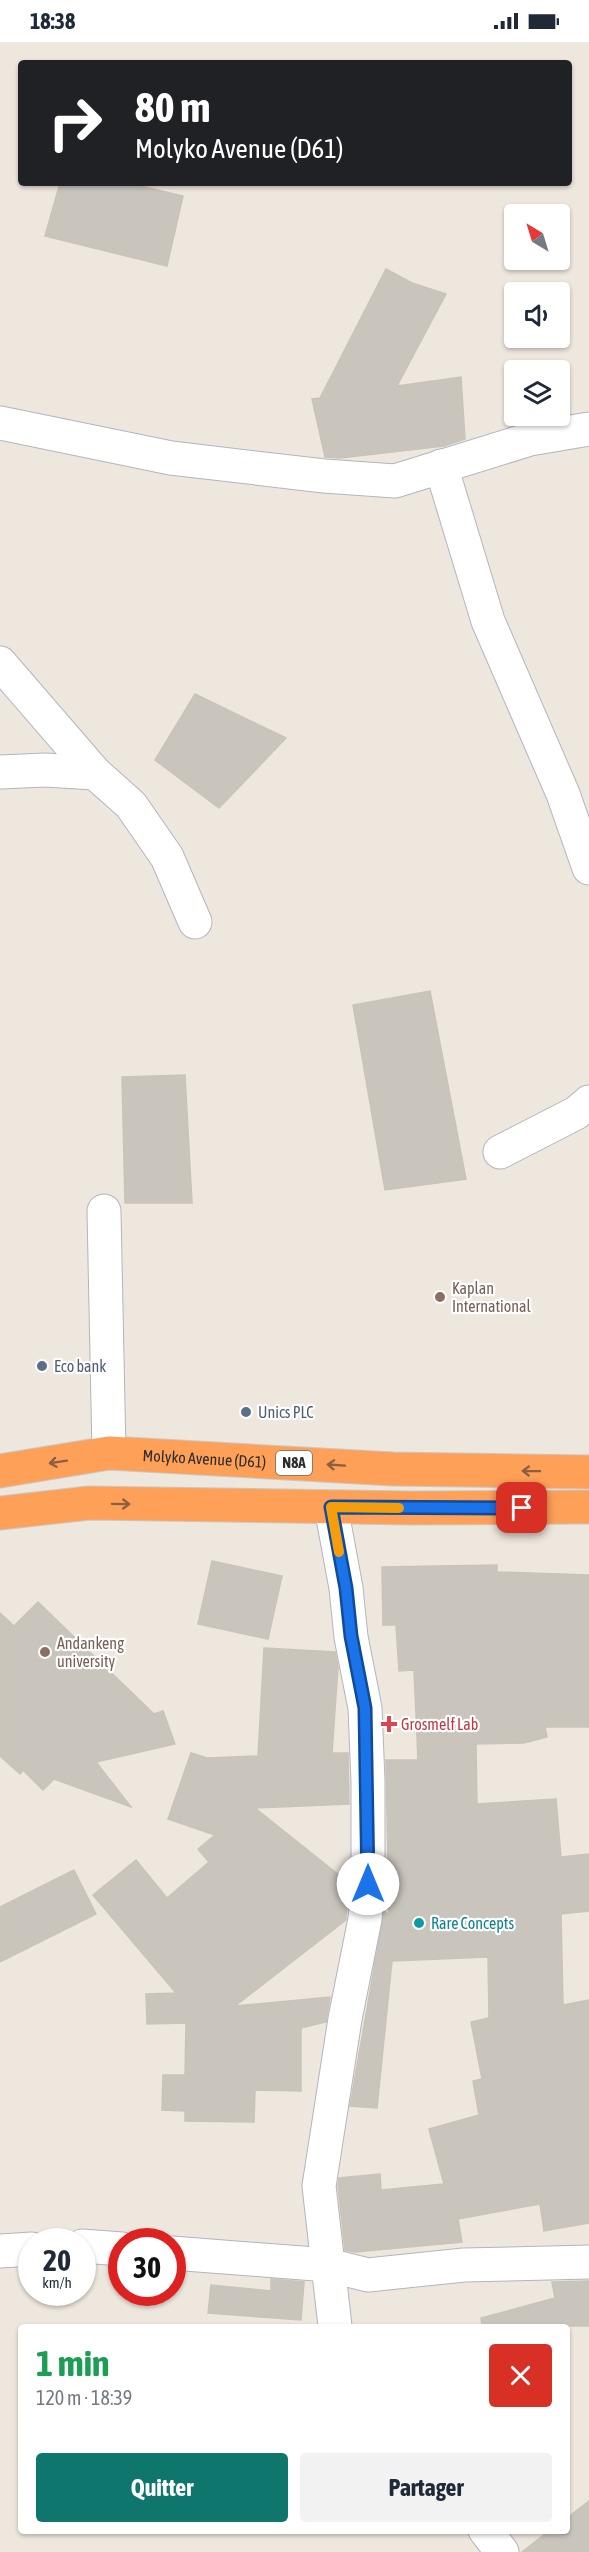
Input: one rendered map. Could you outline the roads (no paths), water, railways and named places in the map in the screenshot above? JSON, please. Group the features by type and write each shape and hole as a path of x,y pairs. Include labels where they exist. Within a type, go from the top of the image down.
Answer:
{"highway":[{"name":"Molyko Avenue (D61)","path":"0,1471 109,1453 393,1469 589,1472"},
{"path":"0,1513 89,1503 331,1507 589,1507"}],"street":[{"path":"0,423 171,458 324,476 394,481 530,439 589,429"},
{"path":"441,466 488,621 563,795 589,868"},
{"path":"0,663 95,773 131,805 167,857 195,922"},
{"path":"0,772 45,770 95,773"},
{"path":"500,1152 576,1113 589,1102"},
{"path":"104,1211 109,1453"},
{"path":"331,1507 365,1708 368,1884 365,1919 345,2019 319,2186 334,2324"},
{"path":"0,2251 18,2250"},
{"path":"186,2254 328,2265 369,2275 464,2265 589,2262"},
{"path":"488,2534 502,2552"}],"place":[{"name":"Kaplan International","path":"440,1297"},
{"name":"Eco bank","path":"42,1366"},
{"name":"Unics PLC","path":"246,1412"},
{"name":"Andankeng university","path":"45,1652"},
{"name":"Grosmelf Lab","path":"389,1724"},
{"name":"Rare Concepts","path":"419,1923"}]}
